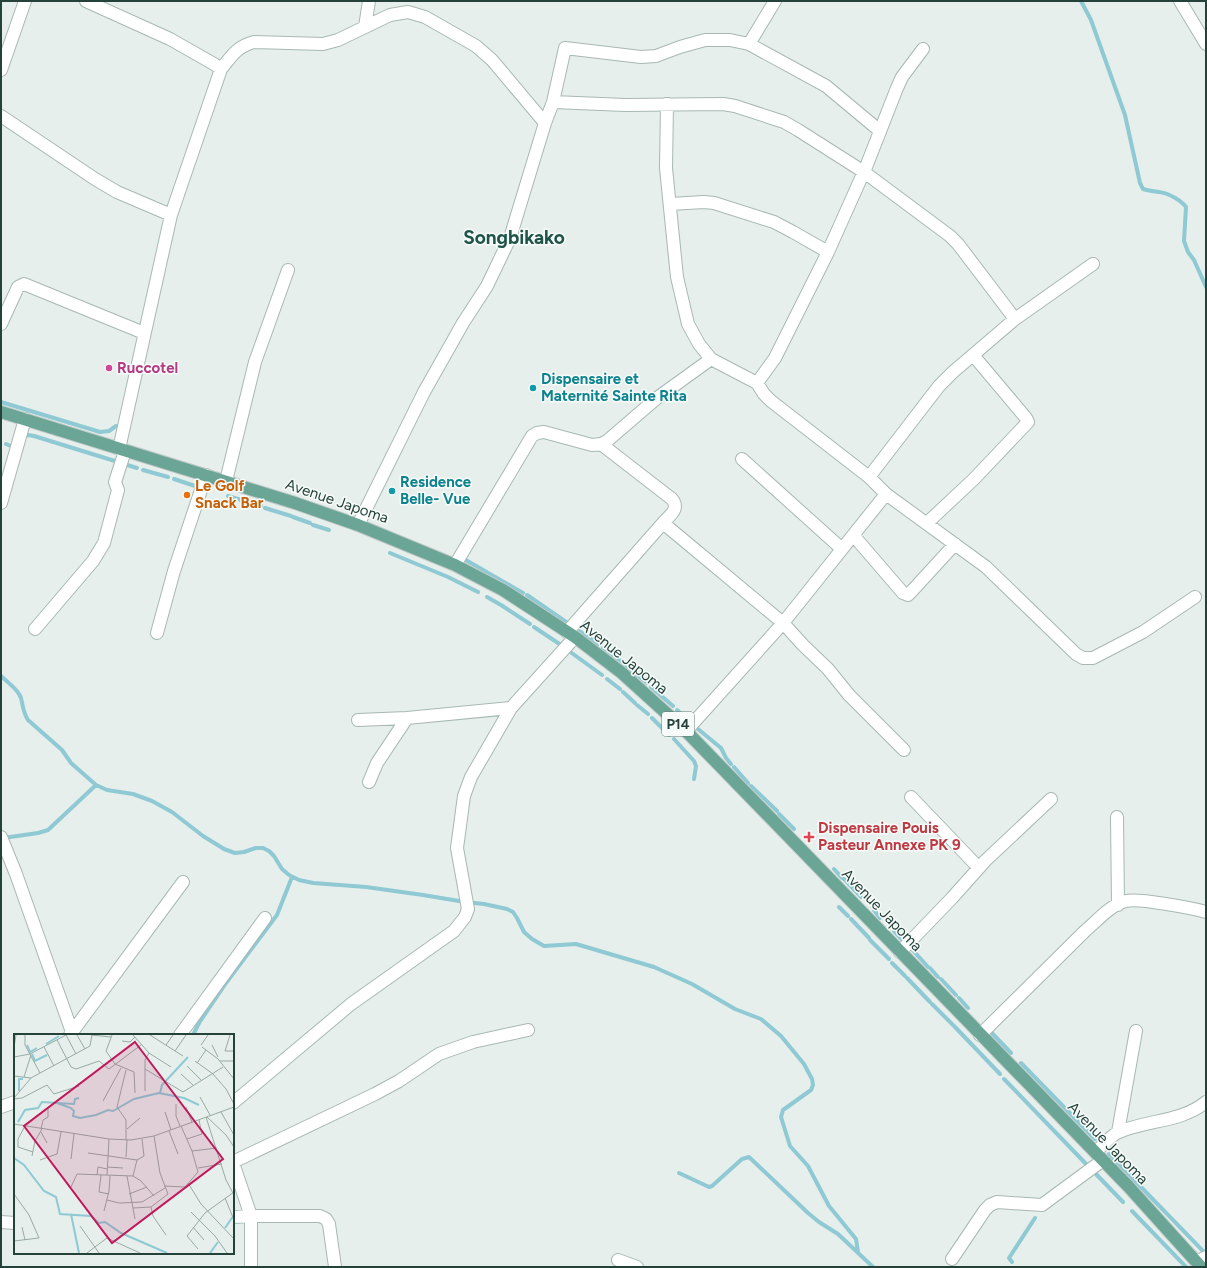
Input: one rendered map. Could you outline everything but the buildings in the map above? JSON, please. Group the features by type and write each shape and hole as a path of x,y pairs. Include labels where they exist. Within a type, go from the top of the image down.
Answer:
{"main road":[{"name":"Avenue Japoma","path":"1,412 226,481 358,524 456,565 503,590 571,635 622,673 686,731 1201,1262"}],"street":[{"path":"1,70 25,1"},
{"path":"86,1 170,39 221,69"},
{"path":"365,27 369,1"},
{"path":"749,44 775,1"},
{"path":"1180,1 1206,44"},
{"path":"35,629 93,561 104,543 118,490 115,482 144,333 171,215 221,69 234,53 243,45 254,42 323,44 338,40 390,15 408,12 425,16 476,46 492,60 545,123"},
{"path":"358,524 424,392 463,323 487,286 506,245 553,102 565,48 641,57 656,56 705,40 730,40 749,44 826,86 880,131"},
{"path":"756,383 775,358 828,252 864,172 902,77 923,49"},
{"path":"553,102 625,105 723,104 735,106 784,122 864,172 958,244 1015,319"},
{"path":"667,104 666,168 677,277 688,324 698,344 711,358 756,383 771,401 869,478 886,494 986,567 1076,654 1083,658 1093,658 1143,632 1195,597"},
{"path":"1,116 117,192 171,215"},
{"path":"670,204 704,202 714,203 774,222 828,252"},
{"path":"869,478 939,386 953,372 1015,319 1093,264"},
{"path":"226,481 256,362 288,270"},
{"path":"1,324 18,287 24,284 144,333"},
{"path":"927,523 974,479 1028,422 973,355"},
{"path":"456,565 532,436 537,432 544,432 592,445 601,444 607,441 658,398 711,358"},
{"path":"1,503 25,419"},
{"path":"234,1102 351,1004 454,931 464,917 468,909 457,848 464,796 471,777 511,708 676,508 676,504 672,499 601,444"},
{"path":"742,459 842,549"},
{"path":"157,633 176,565 206,475"},
{"path":"686,731 783,623 886,494"},
{"path":"663,523 783,623 828,669 849,695 904,750"},
{"path":"853,535 903,593 908,595 955,544"},
{"path":"358,720 406,718 511,708"},
{"path":"369,782 378,763 406,718"},
{"path":"911,797 978,867"},
{"path":"900,952 952,898 978,867 1051,799"},
{"path":"1117,817 1118,905"},
{"path":"1,837 16,874 71,1034"},
{"path":"71,1034 183,882"},
{"path":"980,1035 1085,931 1103,915 1118,905 1126,901 1137,901 1196,909 1206,912"},
{"path":"181,1034 265,918"},
{"path":"234,1162 375,1094 399,1081 439,1054 473,1042 528,1030"},
{"path":"952,1258 990,1205 997,1202 1042,1205 1099,1156 1118,1132 1136,1031"},
{"path":"1,1107 14,1102"},
{"path":"1118,1132 1176,1117 1192,1111 1206,1102"},
{"path":"234,1165 252,1216 251,1267"},
{"path":"234,1217 320,1216 326,1219 329,1224 335,1267"},
{"path":"1,1222 14,1223"},
{"path":"618,1260 637,1267"}],"waterway":[{"path":"1081,1 1091,20 1125,115 1140,183 1143,189 1170,195 1178,199 1186,207 1184,241 1206,287"},
{"path":"1,402 100,432 109,431 116,426"},
{"path":"23,437 28,435 34,436 118,462"},
{"path":"6,444 13,447 12,449"},
{"path":"124,464 137,468"},
{"path":"143,470 168,477"},
{"path":"174,479 195,486"},
{"path":"228,496 261,506"},
{"path":"265,508 291,516"},
{"path":"293,517 310,523"},
{"path":"313,525 329,530"},
{"path":"390,553 448,577 478,592"},
{"path":"464,559 523,593"},
{"path":"527,595 569,624"},
{"path":"487,597 530,624"},
{"path":"534,627 561,645"},
{"path":"579,631 598,644"},
{"path":"603,648 621,661"},
{"path":"569,651 602,675"},
{"path":"623,663 647,683"},
{"path":"1,676 20,695 24,712 28,720 62,750 71,763 96,785 107,790 133,794 152,801 172,812 203,836 224,849 235,853 256,848 263,848 274,856 282,869 289,875 299,880 313,883 366,887 484,904 507,909 513,912 524,932 544,946 576,944 654,967 692,984 735,1009 761,1019 781,1036 804,1064 812,1079 813,1085 811,1090 783,1110 781,1117 790,1146 808,1166 829,1206 856,1239 858,1252"},
{"path":"607,679 620,689"},
{"path":"651,687 673,706"},
{"path":"623,692 635,703"},
{"path":"637,705 648,714"},
{"path":"677,710 687,719"},
{"path":"652,718 669,735"},
{"path":"698,729 721,748 731,764"},
{"path":"674,739 694,761 696,766 694,779"},
{"path":"734,767 748,783"},
{"path":"3,838 38,833 48,830 96,785"},
{"path":"751,786 777,811"},
{"path":"779,814 794,829"},
{"path":"834,869 842,878"},
{"path":"194,1034 199,1023 226,983 277,915 292,877"},
{"path":"844,879 861,897"},
{"path":"839,907 848,916"},
{"path":"874,910 880,918"},
{"path":"851,919 869,938"},
{"path":"894,931 904,942"},
{"path":"870,940 889,959"},
{"path":"910,947 928,967"},
{"path":"892,963 905,976"},
{"path":"930,968 938,977"},
{"path":"907,978 930,1002"},
{"path":"941,979 956,995"},
{"path":"959,998 968,1008"},
{"path":"932,1004 954,1026"},
{"path":"955,1027 1000,1074"},
{"path":"989,1030 1011,1053"},
{"path":"1021,1063 1095,1139"},
{"path":"1004,1079 1089,1167"},
{"path":"1109,1154 1206,1254"},
{"path":"679,1173 709,1187 742,1159 749,1157 808,1213 838,1234 873,1267"},
{"path":"1095,1173 1123,1202"},
{"path":"1132,1211 1186,1267"},
{"path":"1012,1262 1009,1258 1035,1218"}],"place":[{"name":"Ruccotel","path":"109,368"},
{"name":"Dispensaire et Maternité Sainte Rita","path":"533,388"},
{"name":"Residence Belle- Vue","path":"392,491"},
{"name":"Le Golf Snack Bar","path":"187,495"},
{"name":"Dispensaire Pouis Pasteur Annexe PK 9","path":"809,837"}],"district":[{"name":"Songbikako","path":"514,237"}]}
